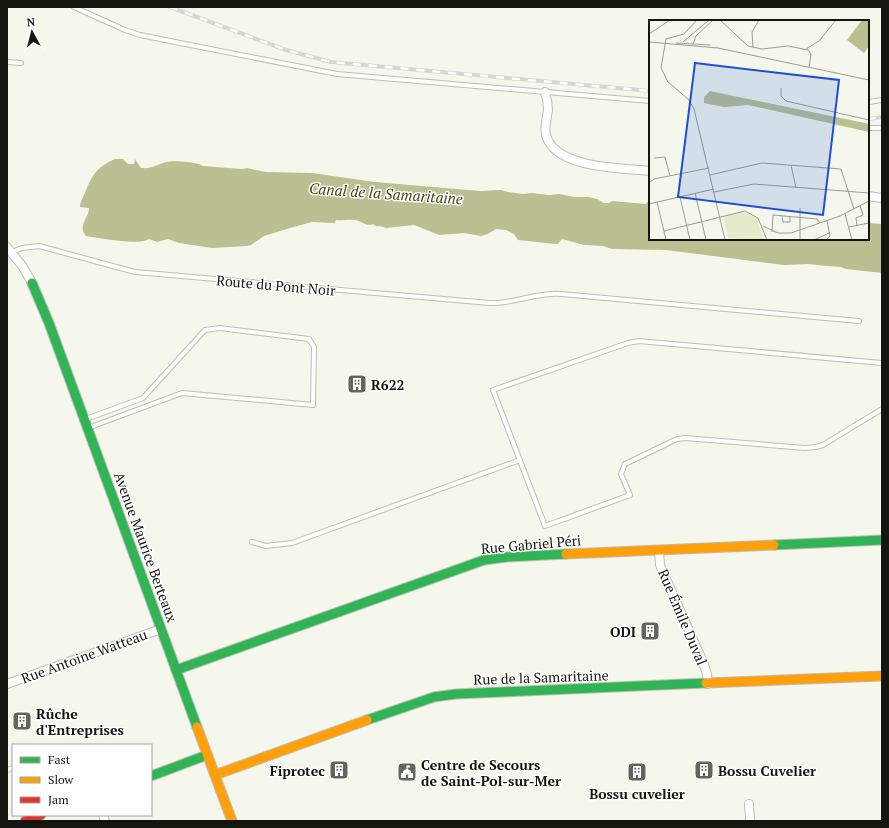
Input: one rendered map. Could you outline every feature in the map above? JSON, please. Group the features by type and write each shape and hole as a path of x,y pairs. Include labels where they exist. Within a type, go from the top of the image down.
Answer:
{"street":[{"path":"545,92 548,106 545,126 546,135 550,144 559,152 577,161 591,164 649,171"},
{"path":"869,196 882,198"},
{"name":"Route du Pont Noir","path":"9,250 23,267 32,283"},
{"name":"Avenue Maurice Berteaux","path":"32,283 48,319 232,821"},
{"name":"Rue Gabriel Péri","path":"176,670 479,561 507,557 882,540"},
{"name":"Rue Émile Duval","path":"658,550 660,565 704,666 708,684"},
{"name":"Rue Antoine Watteau","path":"7,684 161,629"},
{"name":"Rue de la Samaritaine","path":"215,775 434,697 456,694 882,676"},
{"path":"152,776 208,755"},
{"path":"749,804 750,821"},
{"path":"25,821 39,816"}],"lane":[{"path":"74,7 124,30 140,35 320,71 649,101"},
{"path":"7,62 21,63"},
{"path":"869,102 882,100"},
{"path":"869,128 882,128"},
{"name":"Route du Pont Noir","path":"9,250 39,246 135,272 490,303 512,302 544,294 561,294 859,320"},
{"path":"220,328 309,339 314,346 313,405 182,393 86,424 143,398 204,330 220,328"},
{"path":"882,363 645,341 631,342 493,390 545,526 630,495 621,474 625,464 678,439 685,438 805,448 816,447 882,409"},
{"path":"252,542 266,546 292,543 520,460"}],"water":[{"name":"Canal de la Samaritaine","path":"115,159 123,159 128,164 134,164 135,159 141,168 144,168 169,161 179,161 196,163 203,166 242,169 247,168 266,172 312,173 375,182 480,191 501,190 523,194 559,194 575,197 588,197 597,199 604,203 609,203 612,201 646,204 647,202 649,203 649,240 869,240 869,223 882,224 882,273 808,264 784,265 666,250 612,249 603,246 584,245 562,239 558,244 518,240 514,234 506,230 496,229 481,236 464,233 439,235 414,225 386,228 352,220 336,220 335,223 312,222 264,236 247,246 212,248 179,243 168,239 157,242 149,239 144,241 128,242 86,236 83,225 89,212 89,208 80,207 81,201 93,176 99,169"}],"railway":[{"path":"170,7 286,50 331,62 649,91"},
{"path":"869,119 882,117"}],"traffic: fast":[{"path":"32,283 49,323 197,727"},
{"path":"774,545 882,540"},
{"path":"176,670 484,560 507,557 566,554"},
{"path":"367,720 434,697 456,694 706,683"},
{"path":"152,776 207,755"}],"traffic: slow":[{"path":"566,554 774,545"},
{"path":"706,683 882,676"},
{"path":"215,775 367,720"},
{"path":"197,727 232,821"}],"traffic: jam":[{"path":"25,821 38,816"}],"place":[{"name":"R622","path":"357,384"},
{"name":"ODI","path":"650,631"},
{"name":"Rûche d'Entreprises","path":"22,721"},
{"name":"Fiprotec","path":"339,770"},
{"name":"Bossu Cuvelier","path":"704,770"},
{"name":"Centre de Secours de Saint-Pol-sur-Mer","path":"407,772"},
{"name":"Bossu cuvelier","path":"637,772"}]}
